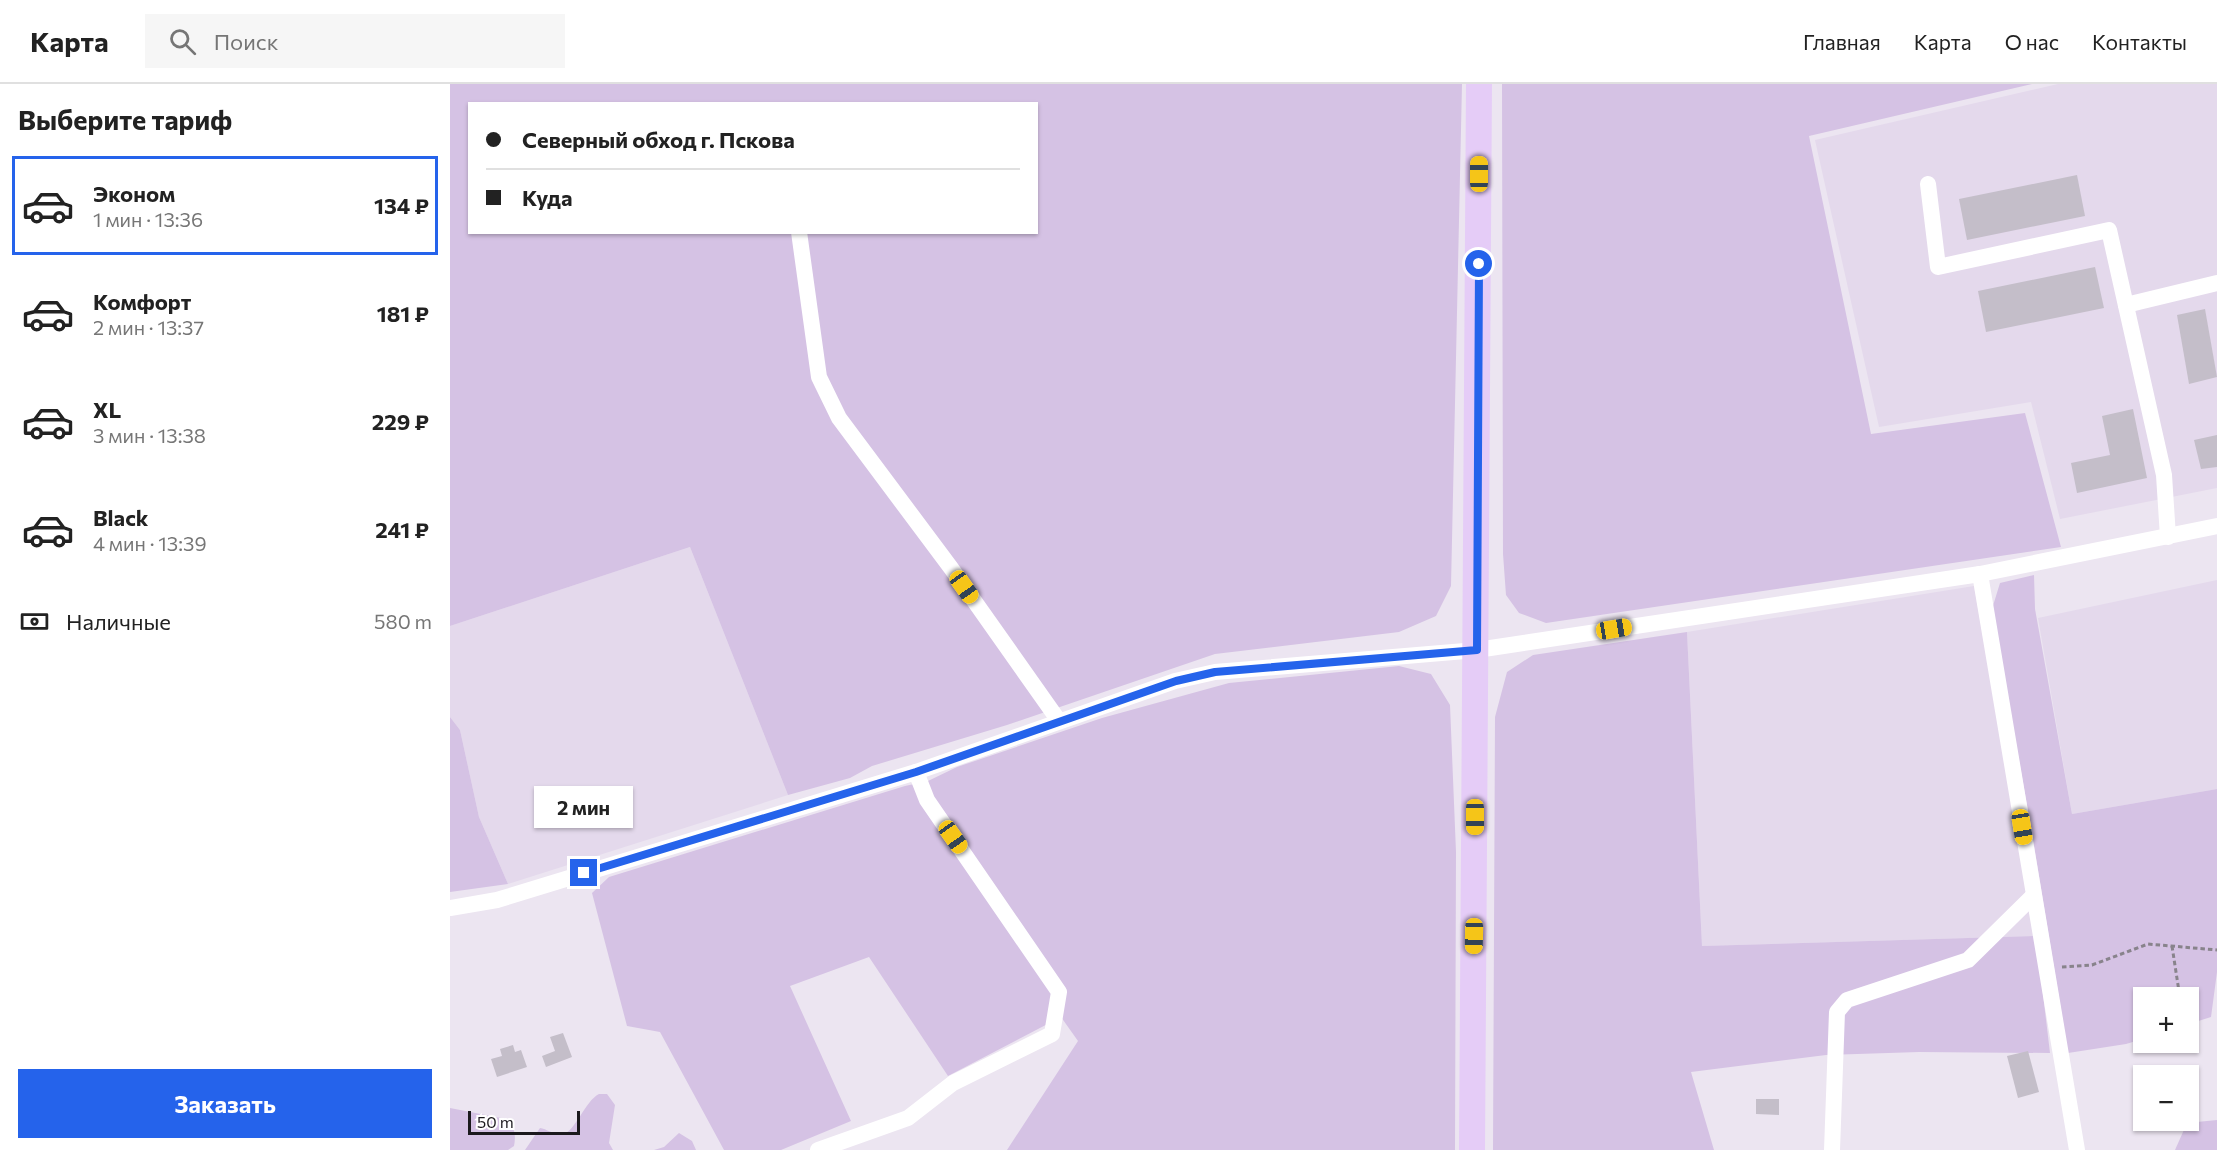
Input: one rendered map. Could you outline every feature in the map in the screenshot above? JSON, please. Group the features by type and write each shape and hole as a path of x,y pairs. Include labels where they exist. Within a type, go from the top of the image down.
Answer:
{"highway":[{"path":"1472,1150 1479,84"}],"street":[{"path":"1928,184 1938,267 2109,230 2164,475 2168,537"},
{"path":"799,234 819,377 839,418 951,568 1059,721"},
{"path":"2126,304 2217,283"},
{"path":"450,908 497,900 916,772 1176,681 1215,672 1477,650 1980,574 2217,526"},
{"path":"1980,574 2077,1150"},
{"path":"818,1150 908,1118 953,1083 1052,1034 1059,992 927,800 916,772"},
{"path":"1832,1150 1837,1012 1847,1000 1968,960 2033,896"}],"path":[{"path":"2045,968 2092,965 2148,944 2217,950"},
{"path":"2172,945 2178,987"}],"shaded area":[{"path":"450,84 1462,84 1451,586 1436,616 1399,632 1215,654 1007,725 872,766 850,778 788,795 690,547 450,626"},
{"path":"1502,84 2032,84 1809,136 1871,434 2025,413 2061,547 1546,623 1519,613 1506,595 1503,554"},
{"path":"2058,84 2217,84 2217,488 2060,519 2031,402 1879,427 1815,140"},
{"path":"690,547 788,795 508,884 479,817 460,730 450,717 450,626"},
{"path":"2034,575 2035,609 2072,814 2217,789 2217,972 2211,1017 2199,1021 2199,987 2133,987 2133,1042 2068,1053 1992,609 2000,583"},
{"path":"2217,580 2217,789 2072,814 2038,618"},
{"path":"1974,586 2036,936 1702,946 1687,632"},
{"path":"1687,632 1702,946 2036,936 2050,1053 1919,1052 1826,1055 1691,1072 1714,1150 1493,1150 1495,717 1507,672 1533,655"},
{"path":"1399,666 1431,674 1450,705 1456,852 1455,1150 1007,1150 1078,1041 1061,1017 948,1076 869,957 790,986 851,1121 781,1150 724,1150 660,1032 627,1026 592,893 609,877 905,786 928,781 957,767 1102,718 1229,683"},
{"path":"450,717 460,730 479,817 508,884 450,892"},
{"path":"599,1094 607,1094 615,1105 609,1143 613,1150 525,1150 540,1128 557,1134 567,1132 589,1103"},
{"path":"450,1108 506,1119 514,1131 514,1146 508,1150 450,1150"},
{"path":"2217,1120 2217,1150 2175,1150 2183,1131 2199,1131 2199,1122"},
{"path":"679,1133 692,1141 696,1150 654,1150 664,1147"}],"building":[{"path":"2077,175 2085,216 1967,240 1959,199"},
{"path":"2095,267 2104,308 1986,332 1978,291"},
{"path":"2205,309 2217,377 2189,384 2177,315"},
{"path":"2133,409 2147,478 2077,493 2071,463 2110,455 2102,416"},
{"path":"2217,435 2217,467 2201,469 2194,440"},
{"path":"563,1033 572,1057 546,1067 542,1056 555,1051 550,1037"},
{"path":"513,1045 515,1052 521,1050 527,1067 497,1077 491,1059 502,1056 500,1049"},
{"path":"2028,1051 2039,1092 2018,1098 2007,1056"},
{"path":"1756,1099 1779,1099 1779,1115 1756,1114"}],"route":[{"path":"584,873 916,772 1176,681 1215,672 1477,650 1479,264"}]}
